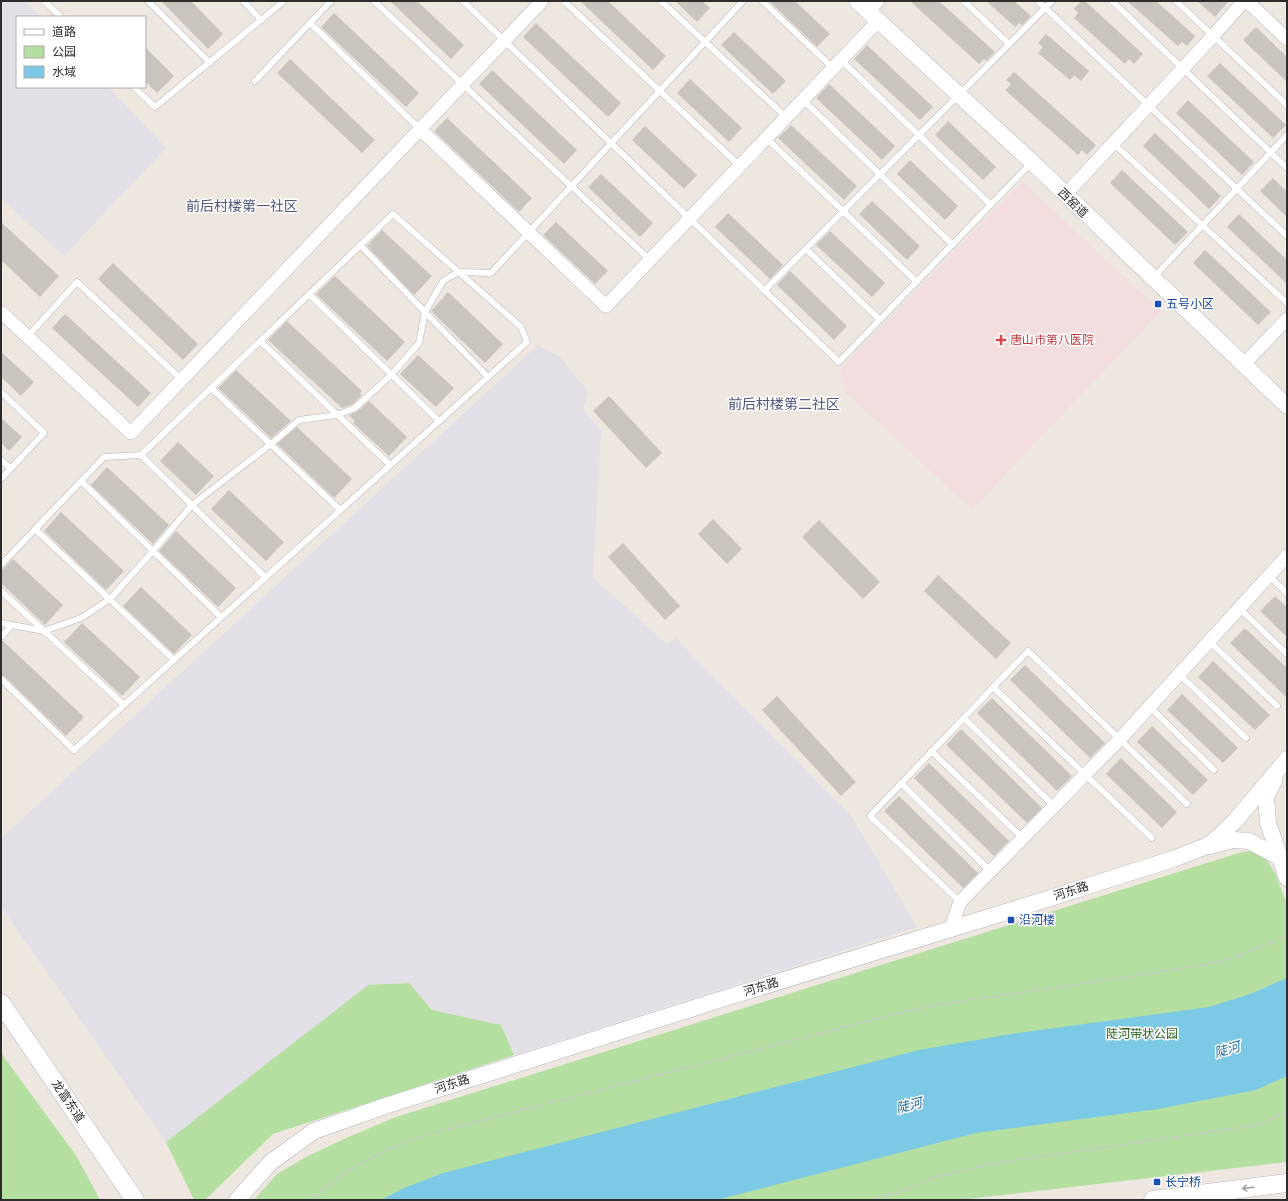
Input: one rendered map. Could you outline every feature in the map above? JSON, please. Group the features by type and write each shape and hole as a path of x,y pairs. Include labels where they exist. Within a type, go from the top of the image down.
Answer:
{"main road":[{"name":"龙富东道","path":"1,1003 135,1200"},
{"path":"1153,1200 1287,1183"}],"street":[{"path":"1,312 131,433 542,1"},
{"path":"1065,195 1246,1 1287,39"},
{"path":"420,129 606,306 837,64 870,8"},
{"name":"西窑道","path":"870,8 1287,406"},
{"path":"1243,365 1286,322"},
{"path":"951,928 960,902 1120,739 1287,556"},
{"name":"河东路","path":"237,1200 271,1162 314,1131 385,1106 1044,900 1173,859 1204,847 1213,842 1235,821 1284,764"},
{"name":"河东路","path":"1284,764 1266,797 1268,823 1287,878"},
{"path":"1204,847 1233,840 1249,841 1279,857"}],"lane":[{"path":"148,1 210,63"},
{"path":"243,1 261,20"},
{"path":"135,88 155,107 284,1"},
{"path":"255,81 331,1"},
{"path":"374,1 650,260"},
{"path":"463,1 839,362 1032,162"},
{"path":"564,1 740,166"},
{"path":"661,1 786,118"},
{"path":"1,623 44,631 81,618 110,599 192,505 271,444 299,420 337,415 355,408 391,375 419,343 425,312 443,282 458,272 491,273 743,1"},
{"path":"762,1 919,135 991,205"},
{"path":"964,1 1009,44"},
{"path":"1038,1 1287,236"},
{"path":"765,290 1052,1"},
{"path":"1112,1 1287,168"},
{"path":"1176,1 1287,106"},
{"path":"48,2 60,16"},
{"path":"310,23 420,129"},
{"path":"803,100 953,245"},
{"path":"1153,278 1287,135"},
{"path":"766,138 917,282"},
{"path":"1113,143 1287,303"},
{"path":"1,565 104,457 141,455 393,214 521,327 527,342 74,750 1,679"},
{"path":"360,246 488,377"},
{"path":"806,249 880,320"},
{"path":"28,336 77,282 182,380"},
{"path":"309,294 439,421"},
{"path":"260,341 390,465"},
{"path":"211,388 340,510"},
{"path":"1,392 44,433 1,478"},
{"path":"141,455 265,577"},
{"path":"1,460 10,468"},
{"path":"81,482 221,617"},
{"path":"35,529 174,660"},
{"path":"1269,576 1287,593"},
{"path":"1,591 124,705"},
{"path":"1239,608 1287,654"},
{"path":"1,637 12,625"},
{"path":"1209,641 1277,706"},
{"path":"960,902 870,816 1028,651 1187,804"},
{"path":"1179,674 1246,738"},
{"path":"993,687 1152,838"},
{"path":"1150,707 1214,770"},
{"path":"964,718 1054,806"},
{"path":"932,751 1023,838"},
{"path":"901,783 990,871"}],"path":[{"path":"312,1200 343,1174 362,1163 413,1139 438,1132 899,1012 941,1004 1121,978 1212,963 1233,958 1287,936"},
{"path":"872,1200 908,1190 931,1178 996,1162 1258,1125 1287,1112"}],"shaded area":[{"path":"1,1 25,1 39,16 16,16 16,88 109,88 166,148 64,256 1,198"},
{"name":"唐山市第八医院","path":"1022,181 1161,311 972,510 845,392 840,370"},
{"path":"538,345 560,357 588,391 583,410 601,430 593,578 667,644 676,638 852,817 917,927 514,1055 501,1025 432,1010 409,983 368,985 166,1142 1,907 1,838"}],"green space":[{"name":"陡河带状公园","path":"1254,851 1266,859 1275,873 1287,904 1287,1162 959,1200 254,1200 277,1174 306,1157 396,1117 1242,852"},
{"path":"409,983 432,1010 501,1025 514,1055 273,1134 205,1200 194,1200 166,1142 368,985"},
{"path":"1,1053 77,1157 100,1200 1,1200"}],"water":[{"name":"陡河","path":"1287,978 1287,1076 1256,1090 1158,1109 976,1133 716,1200 381,1200 404,1188 443,1173 919,1050 1011,1034 1209,1007 1250,994"}],"building":[{"path":"161,1 191,1 223,34 208,49"},
{"path":"390,1 417,1 464,45 451,59"},
{"path":"580,1 608,1 666,56 653,70"},
{"path":"675,1 702,1 710,8 697,22"},
{"path":"769,1 795,1 830,34 817,47"},
{"path":"910,1 939,1 995,52 986,61 984,59 979,64"},
{"path":"986,1 1014,1 1031,16 1022,25 1019,23 1015,27"},
{"path":"1081,1 1085,1 1143,54 1134,64 1129,59 1125,64 1074,18 1078,13 1074,9"},
{"path":"1127,1 1156,1 1195,36 1187,46 1182,42 1178,46"},
{"path":"1197,1 1229,1 1215,17"},
{"path":"334,13 419,93 406,107 321,27"},
{"path":"536,23 621,103 608,117 523,37"},
{"path":"1256,27 1287,57 1287,82 1243,40"},
{"path":"734,32 786,81 773,94 721,45"},
{"path":"1046,34 1089,71 1081,81 1074,75 1070,80 1038,53 1043,47 1038,43"},
{"path":"867,45 933,107 920,120 854,59"},
{"path":"146,48 174,76 157,93 146,82"},
{"path":"290,59 375,140 362,153 277,73"},
{"path":"1220,63 1286,125 1273,138 1207,76"},
{"path":"492,70 577,150 564,164 479,84"},
{"path":"1014,72 1096,145 1087,155 1082,150 1078,155 1005,90 1011,84 1006,80"},
{"path":"690,79 742,128 729,142 677,93"},
{"path":"829,84 895,146 882,160 816,98"},
{"path":"1188,100 1254,162 1242,175 1176,113"},
{"path":"447,118 532,198 519,212 434,131"},
{"path":"948,121 996,167 983,180 935,135"},
{"path":"791,125 857,186 844,200 778,138"},
{"path":"645,126 697,175 684,189 632,140"},
{"path":"1155,133 1221,196 1209,209 1143,146"},
{"path":"910,160 958,206 945,220 897,174"},
{"path":"1122,170 1188,232 1175,245 1110,183"},
{"path":"601,174 653,223 640,237 588,187"},
{"path":"1273,178 1287,192 1287,217 1260,191"},
{"path":"872,201 920,246 907,260 859,214"},
{"path":"728,213 783,265 770,279 715,227"},
{"path":"1239,214 1287,260 1287,284 1227,227"},
{"path":"1,222 59,276 40,297 1,260"},
{"path":"556,222 608,271 595,284 543,235"},
{"path":"382,230 432,276 414,295 367,246"},
{"path":"830,231 885,283 872,297 816,245"},
{"path":"1205,250 1271,312 1258,325 1193,263"},
{"path":"113,263 198,344 183,360 98,279"},
{"path":"790,271 847,326 834,340 777,285"},
{"path":"335,276 405,342 387,361 316,294"},
{"path":"448,292 503,344 485,363 431,311"},
{"path":"65,314 151,393 138,407 52,328"},
{"path":"287,321 362,391 360,393 362,395 353,404 342,408 268,340"},
{"path":"1,352 34,382 21,396 1,377"},
{"path":"418,355 454,388 436,407 400,374"},
{"path":"236,370 291,421 271,438 218,388"},
{"path":"609,396 662,453 646,468 593,411"},
{"path":"369,401 407,437 389,456 353,423 355,421 349,415 358,411"},
{"path":"1,418 22,437 9,451 1,443"},
{"path":"297,427 352,479 334,498 277,444"},
{"path":"178,442 214,476 196,495 160,461"},
{"path":"107,467 169,525 153,544 91,485"},
{"path":"229,490 284,542 266,561 211,509"},
{"path":"61,512 124,571 106,590 44,531"},
{"path":"713,519 742,549 727,564 698,534"},
{"path":"819,520 880,582 863,599 802,537"},
{"path":"176,531 236,588 218,607 159,551"},
{"path":"623,543 680,606 665,620 608,557"},
{"path":"13,559 63,605 45,625 1,583 1,570"},
{"path":"938,575 1011,643 996,659 924,591"},
{"path":"141,587 192,635 174,654 123,606"},
{"path":"1275,596 1287,607 1287,637 1260,611"},
{"path":"82,623 140,677 122,696 64,642"},
{"path":"1245,628 1287,668 1287,698 1230,643"},
{"path":"1,641 3,641 84,717 66,736 4,676 1,675"},
{"path":"1213,661 1270,715 1255,730 1198,677"},
{"path":"1025,665 1105,743 1090,758 1010,680"},
{"path":"1182,694 1238,748 1223,763 1167,710"},
{"path":"777,696 856,782 841,796 762,710"},
{"path":"992,698 1072,776 1057,791 977,713"},
{"path":"1152,726 1208,780 1193,795 1137,742"},
{"path":"961,729 1042,808 1027,823 946,745"},
{"path":"1121,758 1177,812 1162,828 1106,774"},
{"path":"929,763 1009,841 994,856 914,778"},
{"path":"899,796 978,873 963,888 884,811"}],"place":[{"name":"五号小区","path":"1158,304"},
{"name":"唐山市第八医院","path":"1001,340"},
{"name":"沿河楼","path":"1011,920"},
{"name":"长宁桥","path":"1157,1182"}],"district":[{"name":"前后村楼第一社区","path":"242,206"},
{"name":"前后村楼第二社区","path":"784,404"}]}
